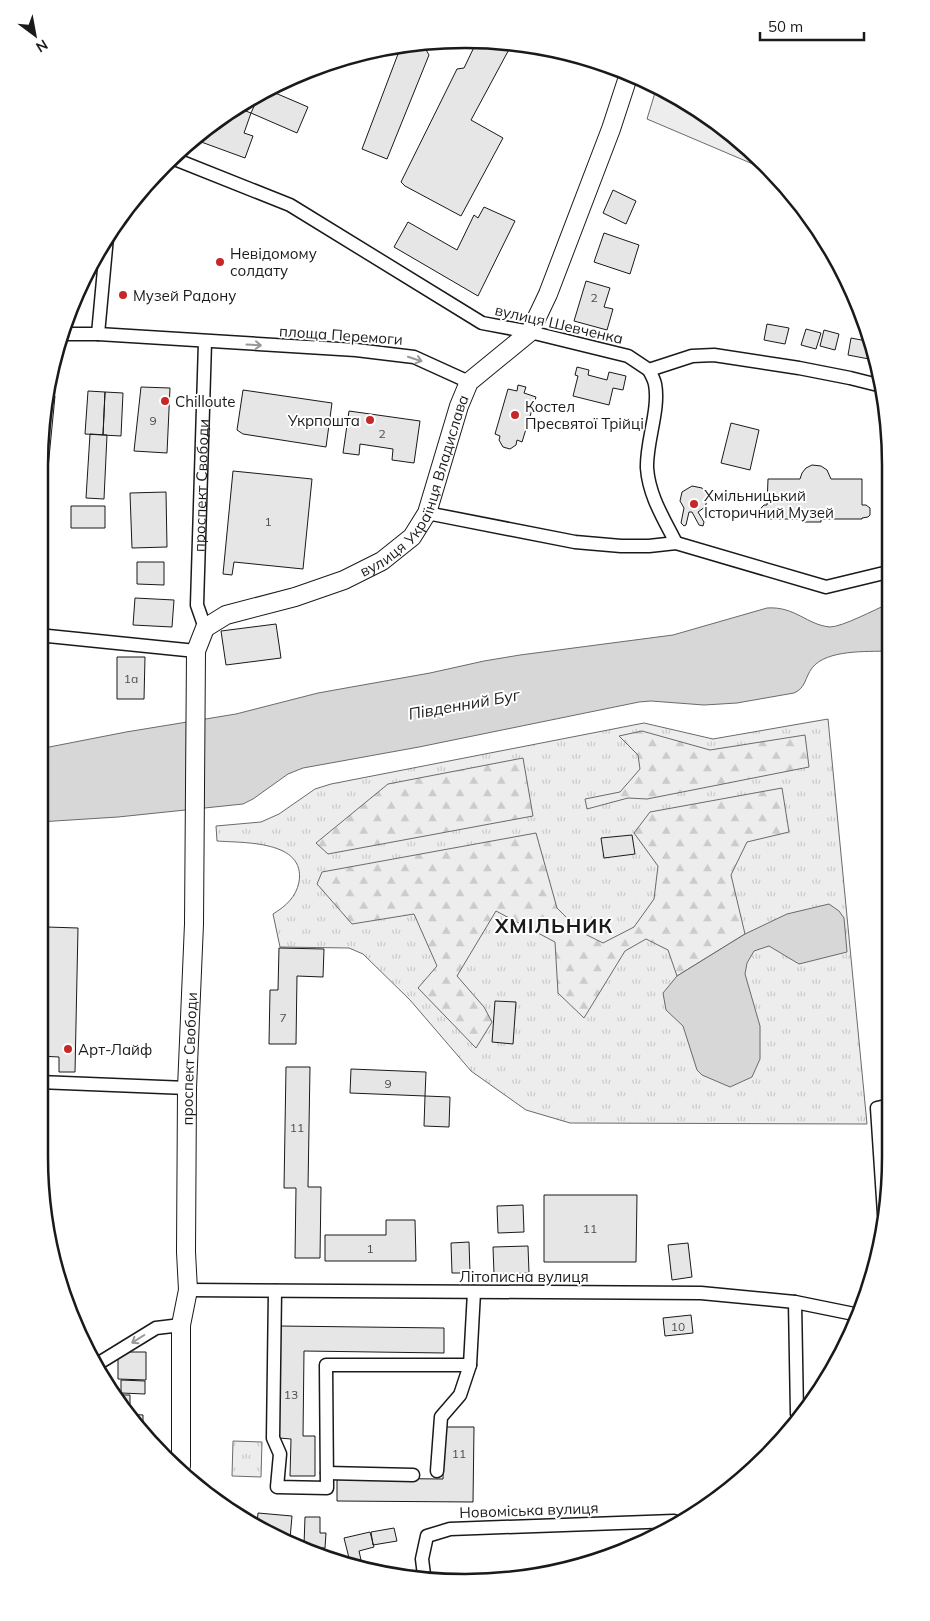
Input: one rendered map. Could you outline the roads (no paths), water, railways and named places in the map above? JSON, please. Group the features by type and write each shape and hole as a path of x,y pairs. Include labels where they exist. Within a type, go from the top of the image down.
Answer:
{"main road":[{"name":"вулиця Українця Владислава","path":"205,628 226,615 303,594 344,580 382,561 412,537 427,513 459,406 469,382 530,332 548,294 611,129 627,80"},
{"path":"196,651 205,628"},
{"name":"проспект Свободи","path":"181,1461 181,1325 188,1290 186,1252 187,1088 194,924 196,651"}],"street":[{"name":"вулиця Шевченка","path":"179,161 290,205 482,323 530,332 628,356 650,370"},
{"path":"98,334 106,252"},
{"name":"площа Перемоги","path":"69,334 98,334 356,350 414,357 469,382"},
{"name":"проспект Свободи","path":"205,342 197,605 205,628"},
{"path":"676,543 651,494 647,468 656,400 655,384 650,370 692,356 714,355 799,368 874,384"},
{"path":"427,513 576,542 621,546 649,546 676,543 826,587 882,573"},
{"path":"48,635 196,651"},
{"path":"48,1082 187,1088"},
{"path":"882,1107 877,1108 882,1183"},
{"name":"Літописна вулиця","path":"188,1290 701,1292 795,1302 852,1314"},
{"path":"275,1291 273,1438 280,1454 277,1487 327,1488 326,1365 470,1365"},
{"path":"437,1471 441,1417 460,1395 470,1365 474,1292"},
{"path":"795,1302 797,1409"},
{"path":"101,1362 156,1328 181,1325"},
{"path":"328,1473 413,1475"},
{"name":"Новоміська вулиця","path":"424,1571 422,1559 427,1536 450,1529 665,1522"}],"water":[{"name":"Південний Буг","path":"882,607 882,651 848,653 827,657 812,668 801,688 794,693 737,703 704,705 651,701 639,702 419,747 303,768 288,774 243,804 118,817 48,821 48,747 236,714 318,693 430,673 484,661 673,635 767,608 785,610 822,626 830,627 850,621"},
{"path":"829,904 839,911 844,918 847,952 799,964 769,946 754,951 747,963 745,974 760,1026 760,1059 752,1077 730,1087 702,1075 697,1070 683,1026 666,1010 663,993 677,976 745,934 787,914"}],"place":[{"name":"Невідомому солдату","path":"220,262"},
{"name":"Музей Радону","path":"123,295"},
{"name":"Chilloute","path":"165,401"},
{"name":"Костел Пресвятої Трійці","path":"515,415"},
{"name":"Укрпошта","path":"370,420"},
{"name":"Хмільницький Історичний Музей","path":"694,504"},
{"name":"Арт-Лайф","path":"68,1049"}],"district":[{"name":"ХМІЛЬНИК","path":"554,925"}]}
